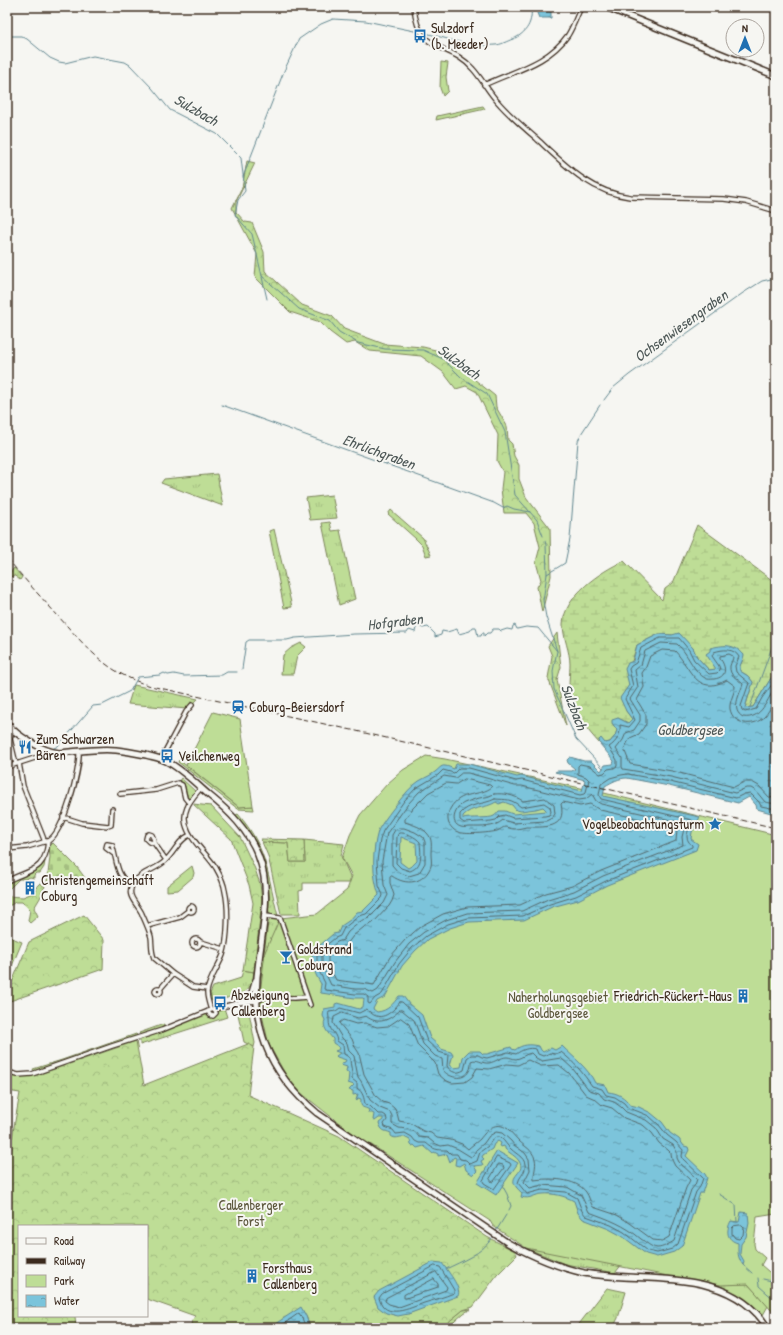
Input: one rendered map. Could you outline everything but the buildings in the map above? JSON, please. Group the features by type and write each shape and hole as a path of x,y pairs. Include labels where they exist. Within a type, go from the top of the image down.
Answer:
{"street":[{"path":"414,7 415,18 423,35 433,44 464,61 473,69 484,85 509,114 587,182 608,193 630,198 715,198 746,202 776,211"},
{"path":"484,85 527,67 553,52 568,35 581,7"},
{"path":"606,7 776,76"},
{"path":"161,759 186,712 192,705"},
{"path":"7,723 12,730 50,752 59,753 115,750 161,759 175,767 227,810 245,831 259,857 264,876 266,898 266,916 257,974 256,998 262,1035 272,1060 288,1085 307,1104 336,1127 508,1242 541,1260 572,1270 608,1276 689,1281 710,1286 739,1298 760,1317 768,1328"},
{"path":"7,881 34,869 43,862 47,851 46,841 23,786 10,739 12,730"},
{"path":"7,767 50,752"},
{"path":"7,848 27,847 46,841 55,835 72,794 80,762 79,752"},
{"path":"120,794 156,790 178,783 183,787 185,798 189,803"},
{"path":"201,788 189,803 186,810 185,822 190,834 216,868 225,890 227,915 224,949 217,970 207,990 210,1015 213,1016 216,1013 216,1008"},
{"path":"63,817 108,826 111,825 112,809"},
{"path":"190,834 178,843 166,860 157,868 140,876 133,884 131,891 132,899 135,905 140,908 148,926 154,958 173,974 195,988 207,990"},
{"path":"154,844 166,860"},
{"path":"114,854 121,876 128,883 133,884"},
{"path":"148,926 180,917 188,911"},
{"path":"266,916 280,918 310,1005"},
{"path":"201,942 224,949"},
{"path":"160,988 173,974"},
{"path":"241,1002 252,990 257,974"},
{"path":"246,998 307,997"},
{"path":"7,1072 25,1075 43,1070 162,1030 209,1010 256,998"}],"green space":[{"path":"441,62 448,63 446,77 448,91 443,96 440,88"},
{"path":"483,106 485,109 436,120 437,116"},
{"path":"247,161 255,163 236,202 236,212 245,222 252,223 264,252 265,271 302,305 332,316 344,329 384,344 423,347 452,354 474,379 495,396 496,407 507,426 508,440 512,444 514,456 519,465 519,479 526,497 550,528 551,576 542,612 537,587 541,580 536,562 540,547 534,523 526,513 504,513 501,489 503,472 497,461 498,435 477,392 466,386 456,389 443,372 421,356 370,351 355,342 346,344 320,322 290,312 255,277 257,254 232,208 242,188"},
{"path":"217,474 223,506 161,483 164,479"},
{"path":"332,495 337,518 310,520 306,498"},
{"path":"391,510 423,538 431,555 426,556 422,545 388,514"},
{"path":"330,522 332,531 340,530 355,599 339,605 322,523"},
{"path":"697,525 776,583 776,675 773,675 753,707 745,708 753,682 748,676 740,671 739,667 743,660 717,669 709,670 697,657 693,648 672,635 659,634 637,645 632,661 626,711 632,719 628,723 618,718 612,723 617,730 615,736 610,742 605,743 601,739 599,740 600,744 582,721 570,694 570,659 563,629 565,614 577,594 585,586 605,571 624,561 662,600 665,589 673,583"},
{"path":"274,529 292,607 284,608 269,531"},
{"path":"14,568 22,577 20,580 15,576 7,577"},
{"path":"557,633 561,667 557,680 566,726 548,678 552,656 548,646"},
{"path":"301,643 306,647 297,656 293,674 281,674 283,655 291,648"},
{"path":"134,685 198,699 187,709 128,704"},
{"path":"213,712 240,719 253,806 239,807 186,765"},
{"name":"Naherholungsgebiet Goldbergsee","path":"426,756 604,793 776,835 776,1214 757,1217 754,1244 755,1249 765,1258 761,1265 776,1278 776,1311 771,1310 748,1284 721,1285 526,1248 493,1226 490,1221 348,1130 301,1093 287,1077 269,1045 259,1002 265,952 280,918 317,914 347,890 352,876 342,858 350,835 360,815 387,784 403,770"},
{"path":"179,760 239,807 253,806 254,810 238,809 178,762"},
{"path":"181,778 196,792 190,799 188,799 185,786 179,781"},
{"path":"193,804 211,806 240,837 255,869 260,884 262,900 254,972 243,970 253,903 249,885 231,839"},
{"path":"238,814 248,827 261,851 278,916 271,916 269,913 268,885 260,854 237,817 236,815"},
{"path":"261,839 304,840 305,862 290,862 288,843 262,842"},
{"path":"304,840 344,844 341,856 350,876 350,883 303,883 303,890 299,891 300,914 281,914 268,856 262,842 288,843 290,862 305,862"},
{"path":"53,843 77,867 85,878 74,883 47,882 50,857 49,847"},
{"path":"45,861 44,867 40,873 36,873 34,875 34,878 30,877 19,879 7,891 12,880 33,872"},
{"path":"192,866 194,873 193,877 178,890 167,891 167,886"},
{"path":"40,883 45,886 34,908 38,916 30,923 28,921 30,910 22,902 15,902 11,905 7,905 7,896 23,897 35,892"},
{"path":"84,915 104,940 103,969 7,1002 7,994 29,942"},
{"path":"270,919 280,920 260,992 268,923"},
{"path":"7,936 22,942 9,973 7,972"},
{"path":"243,970 254,972 252,983 248,989 239,995 212,1001 210,994 213,987 241,978"},
{"path":"224,1008 227,1017 140,1045 140,1040 175,1027 205,1013 210,1018 214,1017"},
{"path":"249,1012 255,1043 254,1047 244,1042 238,1014"},
{"path":"164,1024 164,1027 141,1035 139,1033"},
{"path":"136,1034 137,1035 135,1037 34,1071 33,1069 62,1060"},
{"name":"Callenberger Forst","path":"136,1041 144,1085 248,1044 254,1047 248,1095 339,1136 487,1237 515,1251 517,1255 497,1275 473,1307 463,1310 441,1328 310,1328 306,1316 275,1324 273,1328 190,1328 195,1316 148,1299 148,1225 18,1225 18,1317 75,1317 76,1328 7,1328 7,1137 12,1138 20,1093 7,1091 7,1076 37,1075","holes":["433,1262 424,1307 408,1314"]},
{"path":"526,1248 631,1253 615,1273 565,1264"},
{"path":"716,1284 748,1284 768,1306 763,1315 742,1297"},
{"path":"607,1288 626,1292 618,1318 613,1328 576,1328"},
{"path":"471,1309 464,1313 447,1328 441,1328 463,1310"}],"water":[{"path":"551,8 551,18 539,18 537,13 538,9"},
{"name":"Goldbergsee","path":"679,633 693,648 697,657 709,670 716,669 706,654 710,651 710,648 728,646 736,648 744,655 740,671 748,676 753,682 745,708 753,707 773,675 776,675 776,813 757,809 756,805 749,797 738,803 669,786 627,778 613,782 605,786 603,796 700,817 692,832 691,839 698,844 696,850 607,885 578,900 552,907 524,920 469,922 450,928 428,939 415,951 402,966 385,997 377,1001 373,1009 377,1012 387,1009 399,996 403,996 409,1004 422,1015 430,1038 441,1049 451,1052 453,1055 450,1065 454,1068 461,1067 463,1057 469,1051 480,1051 483,1054 487,1054 511,1047 515,1050 530,1045 539,1046 543,1052 551,1048 555,1050 562,1046 585,1068 595,1083 605,1085 608,1092 621,1096 630,1105 639,1107 651,1113 662,1122 670,1133 679,1139 684,1146 688,1147 689,1150 686,1156 705,1174 707,1178 702,1193 700,1193 682,1246 674,1252 657,1257 646,1254 622,1236 609,1229 583,1219 578,1213 574,1201 570,1199 551,1194 540,1194 527,1198 521,1197 522,1193 516,1187 514,1182 514,1179 521,1166 519,1161 505,1149 505,1147 500,1146 501,1143 498,1141 494,1144 492,1149 483,1155 482,1157 484,1159 481,1161 483,1165 474,1166 477,1171 473,1175 466,1170 464,1163 459,1166 455,1165 456,1158 454,1157 450,1162 447,1154 438,1156 438,1154 434,1152 433,1154 424,1146 417,1148 414,1145 411,1145 410,1140 404,1137 393,1137 391,1136 391,1133 382,1129 379,1123 383,1120 383,1118 379,1118 375,1121 373,1120 374,1114 368,1113 369,1110 362,1106 361,1099 358,1098 357,1101 356,1100 358,1094 353,1095 353,1091 349,1090 354,1085 348,1083 349,1073 346,1071 347,1067 341,1065 346,1060 336,1056 340,1053 335,1051 340,1049 333,1043 333,1039 324,1025 324,1009 335,1007 335,1004 338,1003 359,1009 363,1007 364,999 321,993 321,984 313,968 312,952 333,934 338,933 341,926 350,920 357,912 363,911 379,895 374,871 375,847 378,831 394,807 414,785 433,774 442,766 447,766 454,769 456,764 469,764 517,777 521,776 582,791 585,780 555,772 572,771 575,769 568,763 567,760 570,757 584,761 591,761 601,771 605,765 613,764 614,761 600,744 599,740 601,738 605,743 610,742 615,736 617,730 612,723 612,720 618,718 628,723 632,719 626,711 620,698 629,685 625,669 628,663 633,661 637,645 659,634 672,635","holes":["496,802 499,804 504,802 512,805 516,810 521,811 543,807 547,811 513,814 505,811 499,811 492,817 463,819 463,816 470,811","401,837 416,843 417,861 408,868 400,862"]},
{"path":"497,1151 518,1163 496,1195 477,1183"},
{"path":"741,1212 748,1213 749,1223 746,1237 741,1244 740,1254 744,1261 743,1265 739,1257 738,1243 731,1240 728,1234 728,1228 731,1221 739,1222"},
{"path":"433,1262 442,1263 458,1288 458,1296 408,1314 398,1316 386,1313 378,1307 374,1297 379,1291"},
{"path":"301,1307 310,1328 273,1328 275,1324"}],"waterway":[{"path":"425,33 468,44 486,46 500,44 522,34 530,22 531,7"},
{"path":"243,177 284,71 299,39 321,24 333,19 366,21 419,32"},
{"name":"Sulzbach","path":"7,36 21,36 27,39 50,58 59,62 65,63 93,56 125,62 130,65 152,88 170,110 217,134 241,158 245,191 238,200 235,215 252,234 262,276 299,309 330,321 339,332 358,343 385,349 423,350 443,359 461,377 487,394 505,432 515,495 537,520 543,536"},
{"name":"Sulzbach","path":"262,277 267,299"},
{"name":"Ochsenwiesengraben","path":"604,400 613,388 629,375 743,293 762,281 776,278"},
{"name":"Ehrlichgraben","path":"222,405 494,503 503,508 507,506 530,512"},
{"name":"Ochsenwiesengraben","path":"547,574 565,563 570,539 578,441 600,405"},
{"name":"Sulzbach","path":"545,541 547,574 543,601 546,617 557,651 553,671 554,689 576,739 603,768"},
{"name":"Hofgraben","path":"242,669 246,642 249,640 287,640 295,638 354,634 407,633 409,630 415,632 418,626 423,628 428,627 435,634 435,637 441,635 442,631 447,632 457,629 459,634 470,631 473,627 476,627 478,636 481,636 482,633 484,633 484,636 487,633 490,633 493,629 499,629 501,631 507,629 512,630 513,626 515,625 517,629 526,627 538,628 557,651"},
{"path":"750,707 776,636"},
{"name":"Hofgraben","path":"52,749 58,746 93,706 102,705 130,691 138,677 160,675 164,673 168,675 174,674 184,676 222,675 227,672 237,672"},
{"path":"502,1185 511,1206 509,1210"},
{"name":"Sulzbach","path":"719,1194 736,1205 737,1222"},
{"path":"496,1231 506,1215"},
{"path":"446,1269 477,1253 488,1244 492,1238"},
{"name":"Sulzbach","path":"743,1265 752,1273"},
{"name":"Sulzbach","path":"758,1278 759,1286 776,1301"},
{"name":"Sulzbach","path":"763,1279 776,1282"}],"railway":[{"path":"7,558 80,640 100,660 124,676 139,682 155,687 352,730 776,828"}],"place":[{"name":"Sulzdorf (b. Meeder)","path":"420,36"},
{"name":"Coburg-Beiersdorf","path":"238,707"},
{"name":"Zum Schwarzen Bären","path":"25,747"},
{"name":"Veilchenweg","path":"167,756"},
{"name":"Vogelbeobachtungsturm","path":"715,824"},
{"name":"Christengemeinschaft Coburg","path":"30,888"},
{"name":"Goldstrand Coburg","path":"286,957"},
{"name":"Friedrich-Rückert-Haus","path":"743,996"},
{"name":"Abzweigung Callenberg","path":"220,1003"},
{"name":"Forsthaus Callenberg","path":"252,1276"}]}
